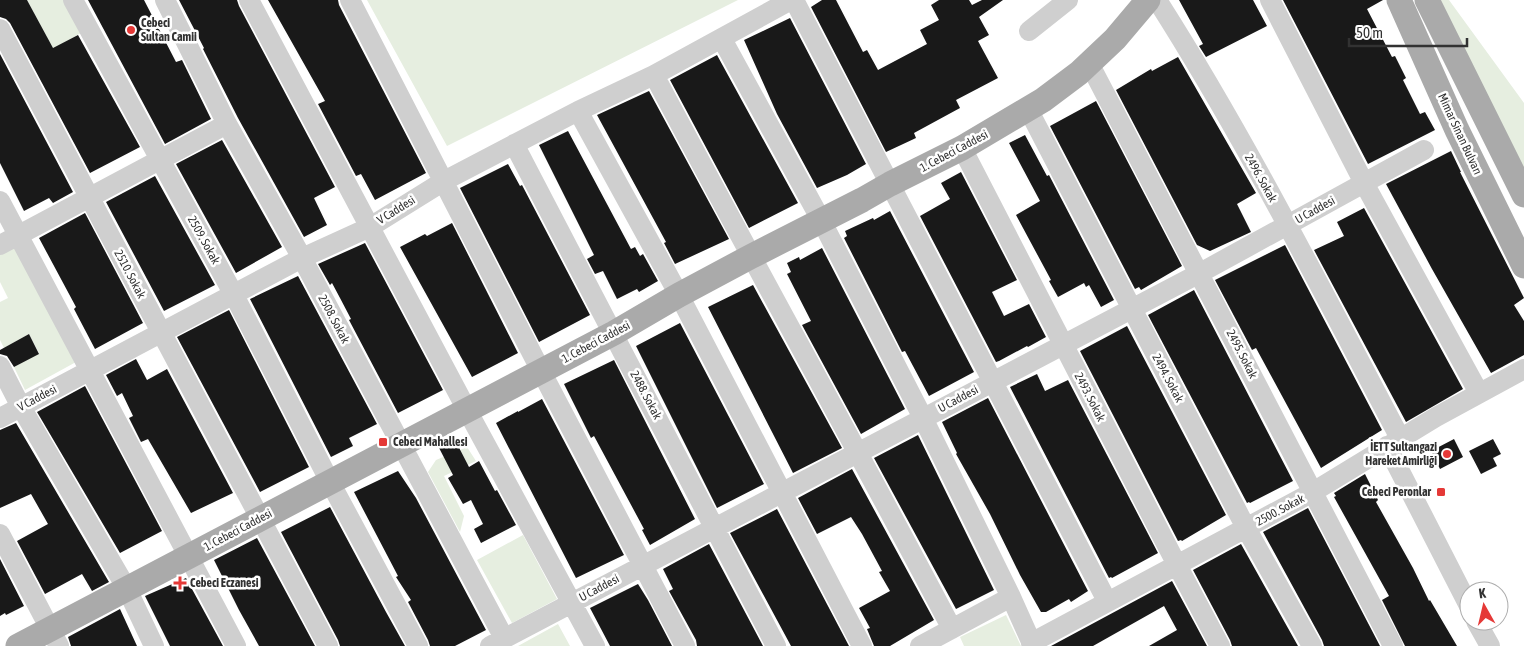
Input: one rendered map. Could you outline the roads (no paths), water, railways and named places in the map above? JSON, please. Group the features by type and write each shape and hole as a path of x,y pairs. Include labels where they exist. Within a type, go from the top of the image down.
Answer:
{"main road":[{"name":"1. Cebeci Caddesi","path":"18,646 55,638 127,589 614,333 750,257 962,148 1028,109 1089,64 1115,39 1148,0"},
{"name":"Mimar Sinan Bulvarı","path":"1399,0 1457,130 1524,266"},
{"path":"1427,0 1524,195"}],"street":[{"name":"2509. Sokak","path":"73,0 234,295 330,482 418,646"},
{"name":"2508. Sokak","path":"164,0 227,124 302,258 401,445 497,642"},
{"path":"249,0 595,646"},
{"path":"350,0 685,646"},
{"path":"792,0 1107,601"},
{"name":"V Caddesi","path":"0,418 302,258 370,226 444,181 654,75 792,0"},
{"path":"1029,31 1068,0"},
{"name":"2496. Sokak","path":"1158,0 1288,225 1393,442 1459,584"},
{"path":"1270,0 1364,183 1479,393"},
{"name":"2510. Sokak","path":"0,29 328,646"},
{"path":"722,39 822,220 923,418 1011,597 1032,644"},
{"name":"2495. Sokak","path":"1089,64 1200,272 1393,646"},
{"path":"654,75 750,257 859,452 952,628"},
{"name":"2494. Sokak","path":"1028,109 1246,528 1312,646"},
{"path":"578,112 679,295 862,646"},
{"path":"0,245 227,124"},
{"name":"2488. Sokak","path":"514,144 776,646"},
{"name":"2493. Sokak","path":"962,148 1220,646"},
{"name":"U Caddesi","path":"497,642 1200,272 1424,150"},
{"path":"0,201 236,646"},
{"path":"0,366 21,407 127,589 154,646"},
{"name":"2500. Sokak","path":"1032,644 1107,601 1313,492 1393,442 1524,369"},
{"path":"0,534 55,638"},
{"path":"920,646 1011,597"},
{"path":"1482,631 1490,646"}],"place":[{"name":"Cebeci Sultan Camii","path":"131,30"},
{"name":"Cebeci Mahallesi","path":"383,442"},
{"name":"İETT Sultangazi Hareket Amirliği","path":"1447,454"},
{"name":"Cebeci Peronlar","path":"1441,492"},
{"name":"Cebeci Eczanesi","path":"180,583"}]}
